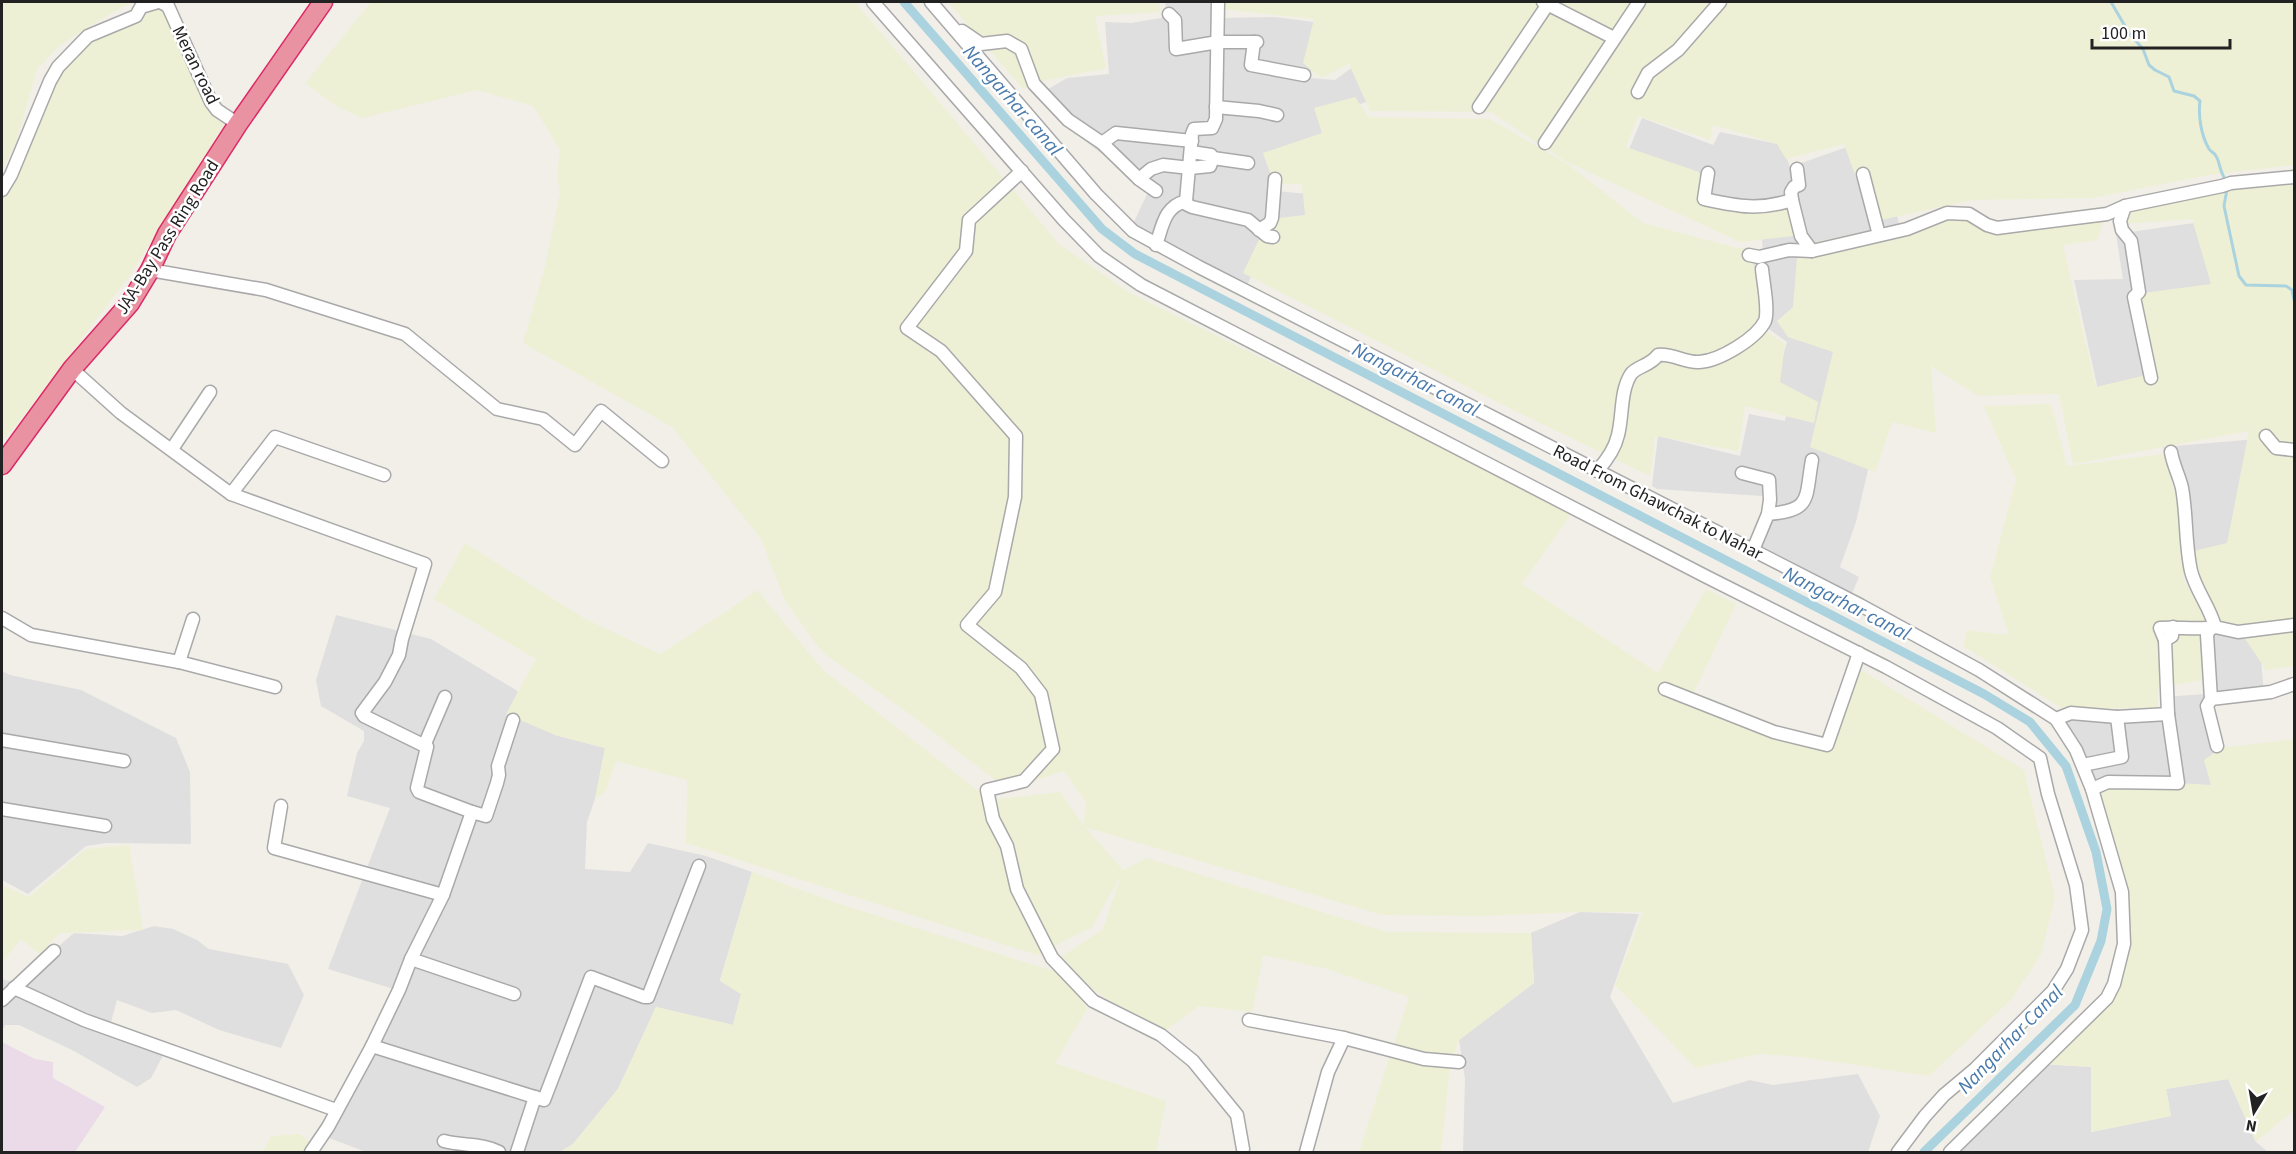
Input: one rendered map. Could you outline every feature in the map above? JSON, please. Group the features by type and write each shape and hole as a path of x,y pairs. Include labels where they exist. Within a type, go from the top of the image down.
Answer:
{"highway":[{"name":"JAA-Bay Pass Ring Road","path":"2,465 72,369 130,303 150,270 167,234 238,124 322,2"}],"street":[{"name":"Meran road","path":"2,190 11,175 58,67 88,36 136,16 140,4 159,2 168,6 211,102 238,124"},
{"path":"873,2 1064,220 1099,256 1141,285 1859,653 1997,728 2040,758 2048,794 2076,885 2082,930 2067,969 2053,991 1975,1069 1944,1095 1898,1152"},
{"name":"Road From Ghawchak to Nahar","path":"931,2 1096,194 1133,231 1860,605 1979,670 2056,719 2076,750 2092,789 2122,892 2124,944 2114,984 2107,998 1950,1152"},
{"path":"1218,2 1216,119 1212,128 1194,129 1186,204 1248,220 1266,236 1273,237"},
{"path":"1545,143 1639,2"},
{"path":"1638,92 1648,73 1678,50 1718,2"},
{"path":"1479,107 1545,3 1614,38"},
{"path":"1169,15 1175,20 1176,49 1218,42 1256,42 1251,65 1304,75"},
{"path":"949,23 981,44 1007,41 1021,49 1034,84 1068,120 1102,143 1139,179 1156,191"},
{"path":"1216,107 1277,115"},
{"path":"1102,143 1116,132 1191,146 1213,158 1248,163"},
{"path":"1139,179 1151,169 1163,165 1190,168 1200,165 1209,166 1213,158"},
{"path":"1797,169 1798,185 1791,192 1792,200 1801,236 1812,251"},
{"path":"1022,171 969,220 966,251 907,328 941,351 1016,436 1015,497 994,592 967,625 1021,668 1041,694 1053,748 1024,781 987,790 993,819 1007,846 1017,889 1052,958 1093,1002 1161,1035 1193,1062 1238,1115 1243,1149"},
{"path":"1708,173 1704,199 1755,208 1773,206 1792,200"},
{"path":"1863,174 1879,235"},
{"path":"1749,255 1759,257 1789,250 1812,251 1907,229 1947,213 1969,214 1997,228 2107,214 2125,206 2231,183 2295,177"},
{"path":"1259,230 1270,223 1272,218 1275,179"},
{"path":"1156,244 1169,210 1174,204 1186,201"},
{"path":"2125,206 2120,221 2122,230 2131,241 2139,292 2134,297 2151,378"},
{"path":"1598,471 1609,456 1618,436 1623,400 1631,374 1652,363 1658,355 1666,354 1698,362 1723,356 1754,334 1765,320 1766,313 1762,269"},
{"path":"150,270 266,290 405,334 497,409 543,419 575,445 601,411 662,461"},
{"path":"72,369 121,413 231,494 425,564 399,655 385,682 362,713 427,747 417,790 472,812 488,815 499,775 498,766 513,720"},
{"path":"172,449 210,392"},
{"path":"231,494 275,436 384,476"},
{"path":"2266,436 2276,448 2295,450"},
{"path":"2171,452 2182,486 2191,572 2211,611 2212,628 2207,634 2211,699 2207,711 2217,746"},
{"path":"1768,514 1790,512 1800,507 1805,498 1812,460"},
{"path":"1742,473 1769,480 1768,514 1753,550"},
{"path":"2,618 31,635 179,662 275,687"},
{"path":"179,662 193,619"},
{"path":"2092,789 2108,782 2178,783 2168,714 2165,640 2160,628 2173,627 2182,630 2212,628 2238,632 2295,625"},
{"path":"1665,689 1774,732 1827,745 1859,653"},
{"path":"2211,699 2271,692 2295,684"},
{"path":"424,746 445,697"},
{"path":"2056,719 2071,713 2117,717 2168,714"},
{"path":"2082,765 2122,757 2117,717"},
{"path":"2,740 124,761"},
{"path":"281,806 274,848 443,895"},
{"path":"2,809 105,826"},
{"path":"311,1152 372,1046 399,990 411,959 443,895 472,812"},
{"path":"372,1046 545,1100 591,977 644,998 649,995 699,866"},
{"path":"2,1000 54,951"},
{"path":"411,959 514,994"},
{"path":"14,988 84,1020 336,1110"},
{"path":"1249,1020 1344,1038 1424,1059 1459,1062"},
{"path":"1306,1152 1328,1072 1344,1038"},
{"path":"517,1152 535,1097"},
{"path":"444,1141 460,1146 488,1147 499,1152"}],"shaded area":[{"path":"1165,2 1223,2 1222,18 1275,17 1321,23 1310,78 1335,80 1354,66 1370,101 1320,116 1325,140 1284,149 1276,191 1308,194 1306,227 1274,226 1246,288 1132,226 1149,190 1072,131 1038,95 1067,78 1109,74 1105,22 1131,23 1167,17"},
{"path":"1642,118 1713,145 1720,132 1782,145 1790,167 1850,146 1889,184 1901,232 1870,461 1856,522 1840,567 1859,577 1850,598 1754,549 1770,488 1761,496 1657,489 1652,486 1658,436 1740,456 1749,414 1785,421 1791,395 1773,390 1787,342 1763,325 1717,254 1763,252 1760,212 1697,200 1702,179 1628,152"},
{"path":"2201,222 2214,292 2157,383 2098,390 2074,280 2123,279 2116,234"},
{"path":"2257,439 2248,565 2185,570 2177,488 2170,477 2163,447"},
{"path":"336,615 431,639 516,690 555,735 605,748 595,799 587,822 585,869 630,872 648,843 706,856 752,872 720,980 741,994 733,1025 656,1007 618,1089 573,1144 560,1152 366,1152 316,1133 397,990 328,969 390,808 347,796 357,753 364,741 364,731 321,706 316,680"},
{"path":"2200,632 2259,635 2264,695 2213,701 2218,794 2098,791 2061,720 2165,713 2163,697 2206,694"},
{"path":"2,671 10,675 81,690 176,738 190,772 191,844 107,843 86,846 28,894 2,880"},
{"path":"1580,912 1639,914 1610,997 1673,1103 1750,1080 1773,1085 1858,1074 1880,1116 1868,1152 1463,1152 1465,1079 1459,1040 1534,983 1531,933"},
{"path":"154,926 173,929 197,940 209,949 288,964 304,995 281,1048 219,1030 176,1010 152,1013 117,1000 110,1026 166,1050 151,1078 137,1087 74,1051 19,1025 5,1025 2,1031 2,979 9,981 24,976 74,933 122,936"},
{"path":"2,1042 35,1059 53,1062 53,1078 105,1107 75,1152 2,1152"},
{"path":"2040,1064 2091,1067 2091,1132 2171,1116 2166,1089 2228,1079 2256,1142 2268,1152 1949,1152"}],"green space":[{"path":"2,2 132,2 59,46 37,69 15,146 2,168"},
{"path":"371,2 855,2 1059,244 1130,293 1573,511 1522,584 1658,673 1706,589 1736,604 1694,692 1827,745 1861,670 2024,770 2055,897 2041,955 2010,1001 1929,1076 1802,1057 1759,1054 1696,1068 1615,985 1643,912 1484,916 1382,915 1085,827 1123,870 1147,858 1387,932 1531,933 1534,983 1459,1040 1450,1066 1441,1152 1359,1152 1409,997 1327,969 1263,955 1252,1012 1199,1006 1157,1036 1055,961 1103,929 1121,875 1092,927 1037,955 686,843 687,780 616,761 606,791 595,799 605,748 555,735 506,714 536,659 434,599 465,543 585,619 660,654 757,590 824,671 990,800 1060,792 1084,826 1086,802 1064,771 1008,790 907,712 822,652 785,601 761,539 672,427 523,343 545,266 560,193 557,174 560,150 533,106 477,90 362,118 336,106 305,83"},
{"path":"951,2 1159,2 1161,12 1095,16 1106,68 1039,82 1023,89 950,4"},
{"path":"1218,2 2294,2 2294,165 2209,175 2093,198 1972,200 1872,222 1844,144 1786,159 1777,144 1713,125 1710,140 1638,116 1626,147 1699,172 1705,199 1757,203 1791,200 1802,235 1740,242 1565,161 1491,112 1370,111 1349,64 1321,78 1303,63 1314,19 1220,9"},
{"path":"163,9 201,98 227,120 130,275 2,441 2,191 56,66 102,31 126,26 148,12"},
{"path":"1355,97 1369,117 1490,119 1569,165 1643,223 1737,248 1748,248 1769,311 1763,329 1785,344 1780,382 1818,402 1814,423 1745,406 1738,451 1655,436 1650,476 1511,409 1243,273 1269,219 1305,215 1302,184 1274,184 1263,153 1322,133 1314,108"},
{"path":"2294,175 2294,666 2266,670 2238,628 2205,619 2203,680 2158,688 2158,707 2065,710 1963,646 1967,630 2009,635 1990,577 2016,480 1984,406 2051,404 2067,466 2164,454 2185,531 2185,553 2227,543 2249,431 2073,464 2059,394 1978,396 1931,366 1936,433 1892,422 1875,472 1810,447 1833,352 1788,337 1777,321 1793,307 1798,246 1968,208 1981,223 2109,206 2097,240 2063,245 2096,387 2151,374 2136,294 2211,284 2192,219 2123,224 2122,203","holes":["2186,555 2203,615 2184,580"]},
{"path":"2294,739 2294,1110 2256,1142 2228,1079 2166,1089 2171,1116 2091,1132 2091,1067 2044,1064 2110,1000 2126,894 2097,778 2211,785 2204,760 2221,748"},
{"path":"129,845 143,930 60,933 40,954 21,939 2,962 2,885 29,897 86,849"},
{"path":"752,872 834,902 1066,975 1087,1009 1055,1063 1166,1101 1156,1152 560,1152 573,1144 618,1089 656,1007 733,1025 741,994 720,981"},
{"path":"299,1134 310,1142 304,1152 263,1152 271,1136"}],"waterway":[{"name":"Nangarhar canal","path":"904,2 1102,229 1135,254 1984,694 2030,722 2066,766 2096,852 2107,909 2101,941 2075,1005 1924,1152"},
{"path":"2111,2 2129,33 2143,49 2149,65 2169,77 2174,91 2194,96 2200,101 2202,132 2209,149 2217,158 2225,179"},
{"path":"2227,189 2224,206 2239,276 2246,285 2286,286 2292,290 2294,300"}],"water label":[{"name":"Nangarhar Canal","path":"2010,1039"}]}
